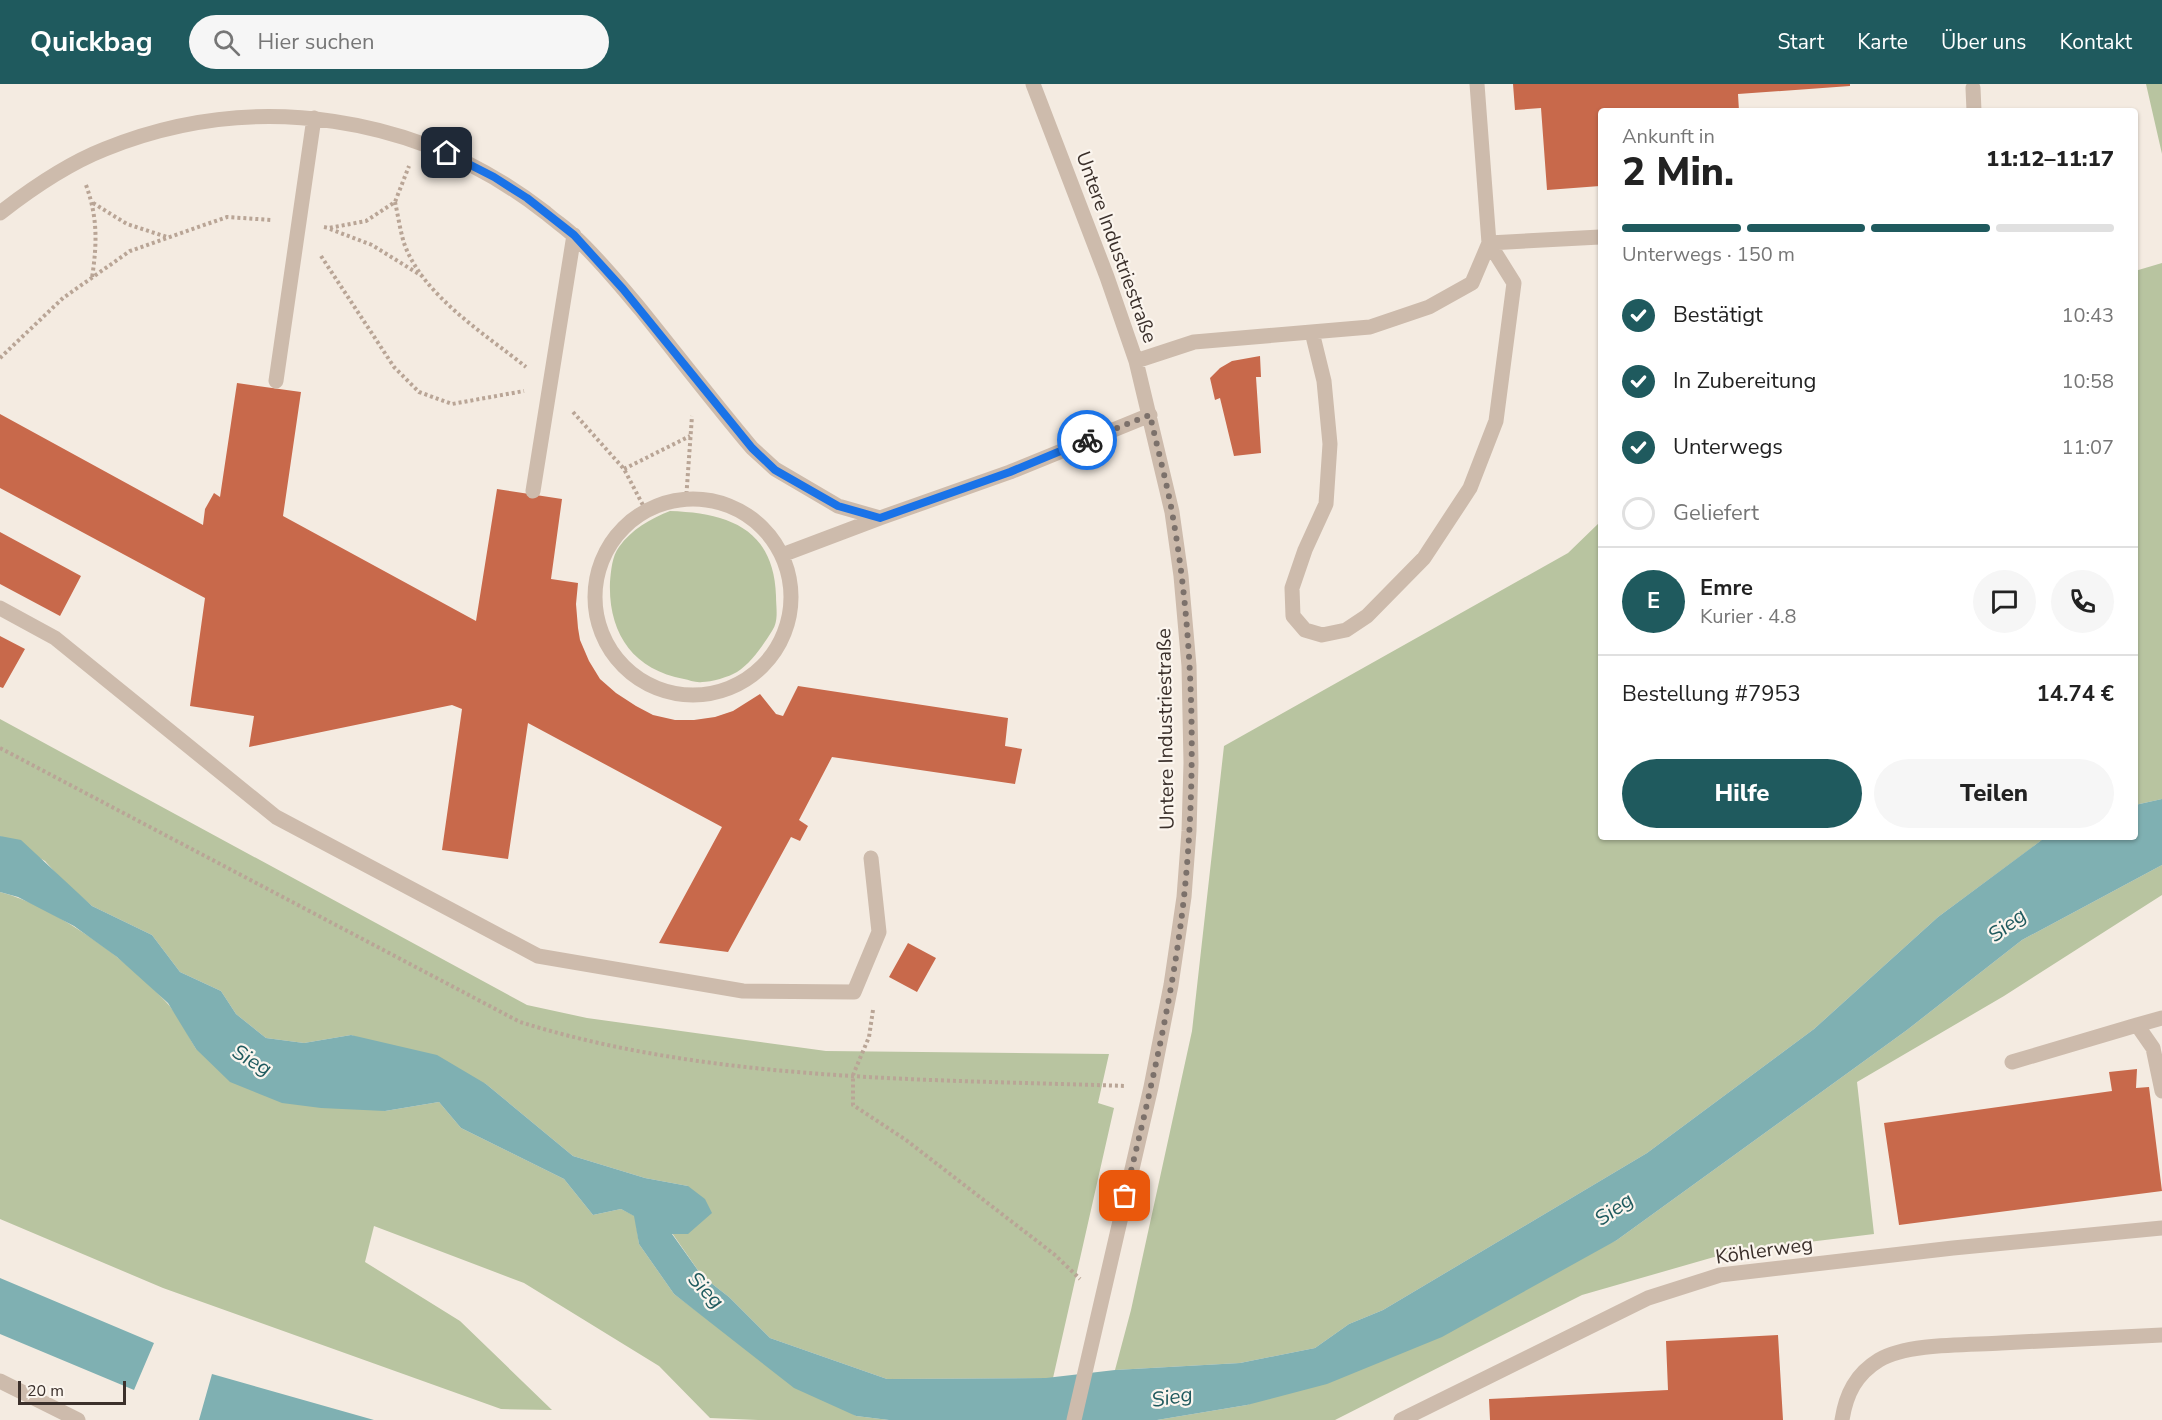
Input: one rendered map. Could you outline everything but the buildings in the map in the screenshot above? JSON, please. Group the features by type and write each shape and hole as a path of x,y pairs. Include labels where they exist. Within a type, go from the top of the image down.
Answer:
{"street":[{"name":"Untere Industriestraße","path":"1033,84 1107,277 1136,361 1172,512 1181,576 1189,666 1191,763 1189,831 1184,897 1172,985 1151,1087 1074,1420"},
{"path":"1136,361 1194,342 1370,327 1429,307 1472,283 1489,243 1477,84"},
{"path":"1973,88 1974,108"},
{"path":"0,213 77,162 135,138 174,128 229,119 276,116 314,118 356,124 418,142 447,153 494,177 527,198 574,235 623,289 752,448 775,470 838,506 880,518"},
{"path":"276,381 314,118"},
{"path":"533,491 574,235"},
{"path":"1489,243 1598,237"},
{"path":"1312,332 1324,381 1330,444 1326,504 1305,550 1292,588 1293,616 1305,630 1322,635 1346,630 1367,616 1424,558 1470,488 1496,421 1514,283 1489,243"},
{"path":"782,555 1010,472 1150,415"},
{"path":"700,498 732,506 762,526 782,555 790,574 792,609 782,642 760,670 731,688 699,696 662,691 641,680 620,663 602,633 595,603 598,570 612,541 638,515 668,501 686,500 700,498"},
{"path":"0,608 55,638 276,817 538,956 743,991 854,992 879,932 871,858"},
{"path":"2012,1062 2162,1018"},
{"path":"2137,1025 2154,1048 2162,1091"},
{"name":"Köhlerweg","path":"1401,1420 1648,1298 1720,1275 1953,1248 2162,1228"},
{"path":"1842,1420 1845,1400 1858,1375 1880,1359 1909,1350 1946,1346 2162,1335"},
{"path":"0,1381 78,1420"}],"path":[{"path":"418,142 395,202 405,244 423,277"},
{"path":"77,162 92,202 97,242 92,278"},
{"path":"92,202 127,224 167,237"},
{"path":"329,228 366,221 395,202"},
{"path":"0,358 63,298 130,251 227,217 299,222 329,228 372,245 423,277 456,312 550,386 624,470 646,511"},
{"path":"299,222 394,367 419,392 452,404 550,386"},
{"path":"686,500 695,376"},
{"path":"624,470 691,436"},
{"path":"0,748 520,1022 571,1038 768,1070 1151,1087"},
{"path":"868,1037 853,1075 853,1105 906,1140 1077,1275"}],"green space":[{"path":"2146,84 2162,84 2162,154"},
{"path":"2162,263 2162,799 2138,804 2138,270"},
{"path":"670,511 711,516 729,521 744,529 757,540 767,555 773,573 777,610 774,627 748,663 737,672 725,677 697,682 666,674 638,658 619,633 611,600 610,582 615,555 624,541 636,530"},
{"path":"1598,524 1598,840 2042,840 1938,917 1814,1029 1647,1153 1383,1310 1349,1324 1315,1348 1240,1363 1115,1370 1131,1310 1192,1031 1224,746 1568,553"},
{"path":"0,719 527,1005 587,1018 826,1051 1109,1054 1098,1103 1114,1108 1053,1378 887,1379 770,1338 729,1297 702,1276 672,1233 688,1186 645,1178 573,1156 486,1084 351,1035 304,1043 266,1038 236,1014 221,991 180,972 152,935 92,906 63,881 45,861 0,836"},
{"path":"2162,865 2162,895 2004,996 1857,1082 1874,1234 1735,1251 1582,1295 1335,1420 1157,1420 1247,1405 1617,1240 1907,1030 2022,940"},
{"path":"0,892 44,909 112,953 167,1003 196,1049 385,1111 439,1102 461,1128 564,1179 593,1215 621,1209 635,1216 639,1244 674,1294 731,1337 856,1416 889,1420 710,1418 659,1366 524,1283 374,1226 365,1262 460,1321 552,1410 501,1409 163,1288 0,1219"}],"water":[{"name":"Sieg","path":"2162,799 2162,865 2022,940 1907,1030 1617,1240 1442,1337 1327,1384 1247,1405 1157,1420 889,1420 856,1416 794,1388 674,1294 639,1244 634,1216 621,1209 593,1215 564,1179 461,1128 439,1102 385,1111 321,1108 282,1103 230,1082 196,1049 168,1003 117,957 74,926 18,897 0,892 0,836 21,840 92,906 152,935 180,972 221,991 236,1014 266,1038 304,1043 351,1035 437,1055 486,1084 573,1156 645,1178 688,1186 705,1199 712,1213 688,1234 672,1234 702,1276 729,1297 770,1338 887,1379 1046,1378 1115,1370 1240,1363 1315,1348 1349,1324 1383,1310 1647,1153 1814,1029 1938,917 2042,840 2138,840 2138,804"},
{"path":"0,1278 154,1343 134,1390 0,1334"},
{"path":"212,1374 374,1420 199,1420"}],"way so far":[{"path":"1087,440 1150,415 1172,512 1181,576 1189,666 1191,763 1184,897 1172,985 1125,1196"}],"route":[{"path":"447,153 494,177 527,198 574,235 623,289 752,448 775,470 838,506 880,518 1010,472 1087,440"}]}
